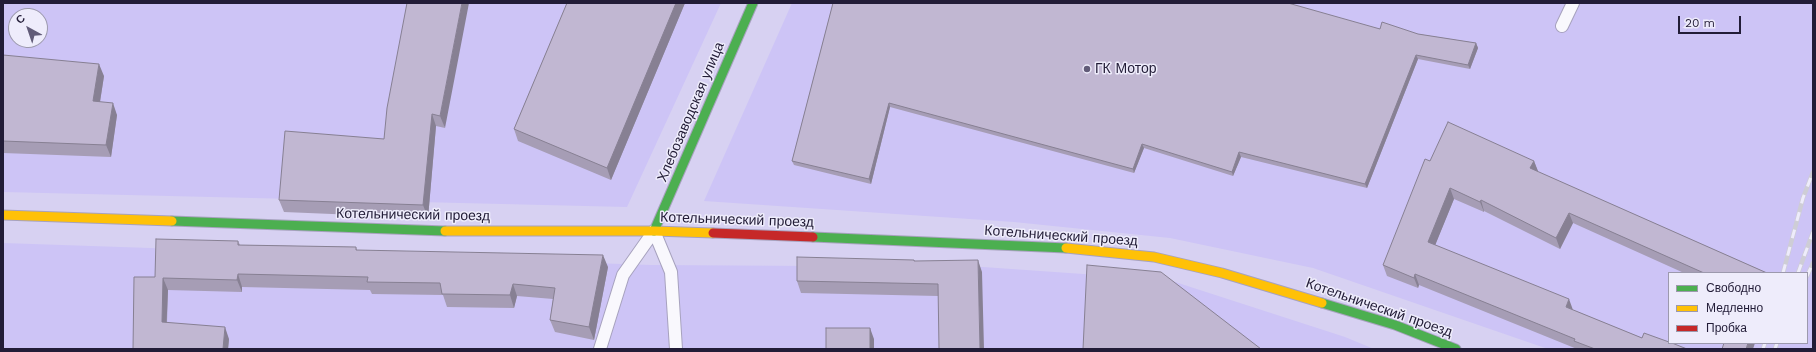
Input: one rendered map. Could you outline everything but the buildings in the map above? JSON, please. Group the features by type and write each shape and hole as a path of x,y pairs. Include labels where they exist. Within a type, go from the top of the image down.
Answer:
{"street":[{"name":"Хлебозаводская улица","path":"654,231 753,3"},
{"name":"Котельнический проезд","path":"3,215 456,231 654,231 1070,248 1154,257 1222,273 1395,325 1456,349"}],"lane":[{"path":"1562,26 1573,3"},
{"path":"600,349 623,275 654,231"},
{"path":"654,231 671,272 676,349"}],"shaded area":[{"path":"3,3 721,3 627,207 3,192"},
{"path":"792,3 1813,3 1813,349 1548,349 1313,268 1170,238 1014,222 704,201"},
{"path":"3,243 651,265 983,267 1169,280 1345,337 1374,349 3,349"}],"railway":[{"path":"1783,272 1803,198 1813,172"},
{"path":"1798,272 1813,232"},
{"path":"1808,274 1813,263"},
{"path":"1763,349 1765,344"},
{"path":"1775,349 1777,344"}],"traffic: fast":[{"path":"654,231 753,3"},
{"path":"172,221 445,231"},
{"path":"813,237 1066,248"},
{"path":"1322,303 1395,325 1456,349"}],"traffic: slow":[{"path":"3,215 172,221"},
{"path":"445,231 654,231 713,233"},
{"path":"1066,248 1154,257 1222,273 1322,303"}],"traffic: jam":[{"path":"713,233 813,237"}],"place":[{"name":"ГК Мотор","path":"1087,69"}]}
